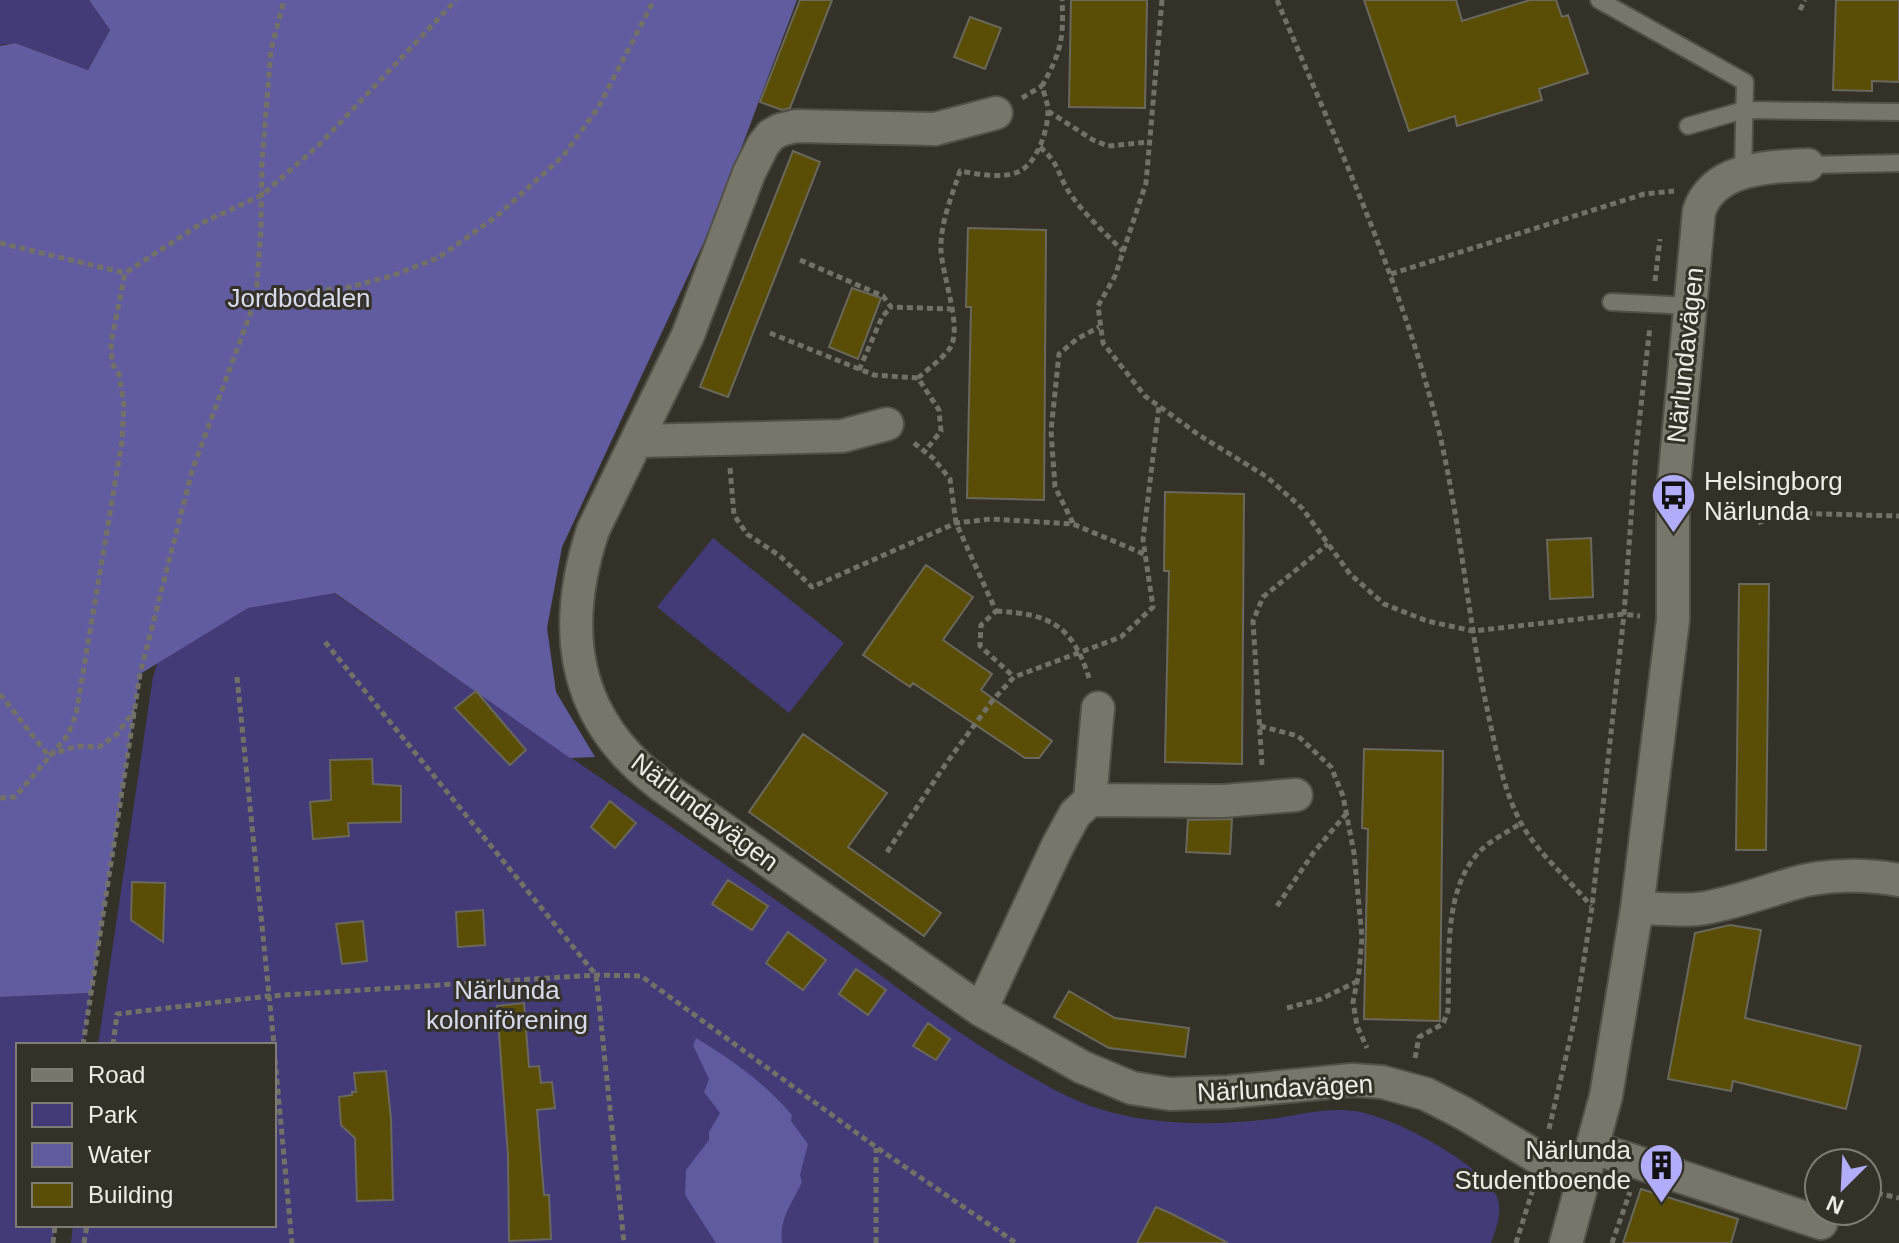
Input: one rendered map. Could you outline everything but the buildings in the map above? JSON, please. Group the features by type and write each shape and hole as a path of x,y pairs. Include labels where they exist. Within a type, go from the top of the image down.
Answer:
{"street":[{"name":"Närlundavägen","path":"996,113 935,129 796,126 771,135 749,173 688,335 593,530 585,555 576,616 577,650 590,703 605,727 630,758 662,786 981,1010 1082,1067 1132,1088 1170,1094 1228,1092 1352,1080 1395,1086 1426,1094 1542,1160 1640,1164 1803,1217"},
{"name":"Närlundavägen","path":"1566,1243 1606,1096 1637,908 1673,620 1673,494 1699,211 1703,197 1714,185 1743,173 1808,165"},
{"path":"637,441 842,436 887,424"},
{"path":"981,1010 1058,845 1075,814 1090,800 1098,708"},
{"path":"1090,800 1223,801 1280,797"},
{"path":"1637,908 1701,909 1753,898 1797,883 1840,878 1899,880"}],"lane":[{"path":"1599,0 1745,82 1743,173"},
{"path":"1688,126 1744,110 1899,112"},
{"name":"Närlundavägen","path":"1808,165 1899,163"},
{"path":"1611,302 1690,306"}],"path":[{"path":"83,1043 140,674 192,471 256,298 271,50 284,0"},
{"path":"0,798 15,797 68,735 76,714 122,442 124,405 119,374 112,363 111,343 125,273 202,223 262,195 319,145 456,0"},
{"path":"256,298 350,287 391,276 438,258 497,216 563,156 598,108 654,0"},
{"path":"770,333 874,375 918,378 951,346 956,326 940,247 945,218 960,171 988,175 1018,172 1031,161 1039,147 1048,111 1042,86 1060,55 1062,0"},
{"path":"1162,0 1146,183 1115,276 1098,306 1103,343 1145,396 1199,435 1267,477 1302,508 1350,574 1384,604 1427,621 1473,631 1624,614 1673,620"},
{"path":"1277,0 1391,274 1434,409 1456,517 1492,731 1509,797 1538,849 1592,907"},
{"path":"1800,10 1805,0"},
{"path":"1048,111 1108,146 1149,142"},
{"path":"1039,147 1054,159 1069,192 1123,251"},
{"path":"1391,274 1644,194 1683,190 1672,199"},
{"path":"1516,1243 1542,1160 1575,1018 1592,907 1624,614 1636,450 1661,230"},
{"path":"0,243 125,273"},
{"path":"800,260 883,296 891,307"},
{"path":"859,370 882,317 891,307 951,309"},
{"path":"1073,524 1055,487 1051,431 1059,354 1099,327"},
{"path":"918,378 939,410 941,431 925,451"},
{"path":"887,852 945,765 992,701 1014,677 1121,637 1153,607 1143,540 1159,406"},
{"path":"887,424 925,451 950,479 956,523 996,611"},
{"path":"728,439 734,515 747,534 780,556 812,587 956,523 991,519 1073,524 1145,554"},
{"path":"1758,523 1785,513 1899,516"},
{"path":"1280,797 1260,726 1253,621 1263,597 1328,544"},
{"path":"1014,677 980,646 981,625 996,611 1031,613 1059,626 1080,651 1098,708"},
{"path":"325,642 596,975 624,1243"},
{"path":"237,677 274,1043"},
{"path":"0,694 48,755"},
{"path":"48,755 77,746 99,747 117,734 135,711"},
{"path":"1260,726 1298,736 1331,767 1346,813 1354,853 1362,937 1353,1002 1357,1026 1395,1086"},
{"path":"1277,906 1314,852 1346,813"},
{"path":"1395,1086 1419,1037 1443,1024 1448,1011 1453,916 1461,877 1481,850 1521,823"},
{"path":"113,1043 117,1014 269,996 596,975 641,976 876,1147 1016,1243"},
{"path":"1287,1008 1321,999 1357,982"},
{"path":"276,1069 292,1243"},
{"path":"876,1147 876,1243"},
{"path":"1612,1243 1640,1164"}],"green space":[{"path":"0,0 89,0 110,30 88,70 15,43 0,45"},
{"name":"Jordbodalen","path":"89,0 797,0 715,218 562,547 547,628 556,692 595,757 570,758 335,593 248,608 140,674 91,993 0,997 0,46 15,43 88,70 110,30"},
{"path":"713,538 844,643 789,713 657,607"},
{"name":"Närlunda koloniförening","path":"334,593 813,926 941,1020 1042,1083 1098,1109 1150,1120 1231,1122 1344,1110 1370,1114 1432,1142 1486,1182 1496,1195 1499,1207 1491,1243 71,1243 73,1227 276,1227 276,1043 98,1043 153,677 161,650 185,603"},
{"path":"91,993 83,1043 16,1043 16,1227 55,1227 53,1243 0,1243 0,997"}],"water":[{"path":"696,1038 771,1093 792,1115 791,1121 808,1144 800,1175 802,1182 784,1219 782,1243 716,1243 685,1195 686,1170 709,1140 709,1132 720,1113 704,1092 709,1079 693,1045"}],"place":[{"name":"Helsingborg Närlunda","path":"1673,535"},
{"name":"Närlunda Studentboende","path":"1662,1204"}]}
